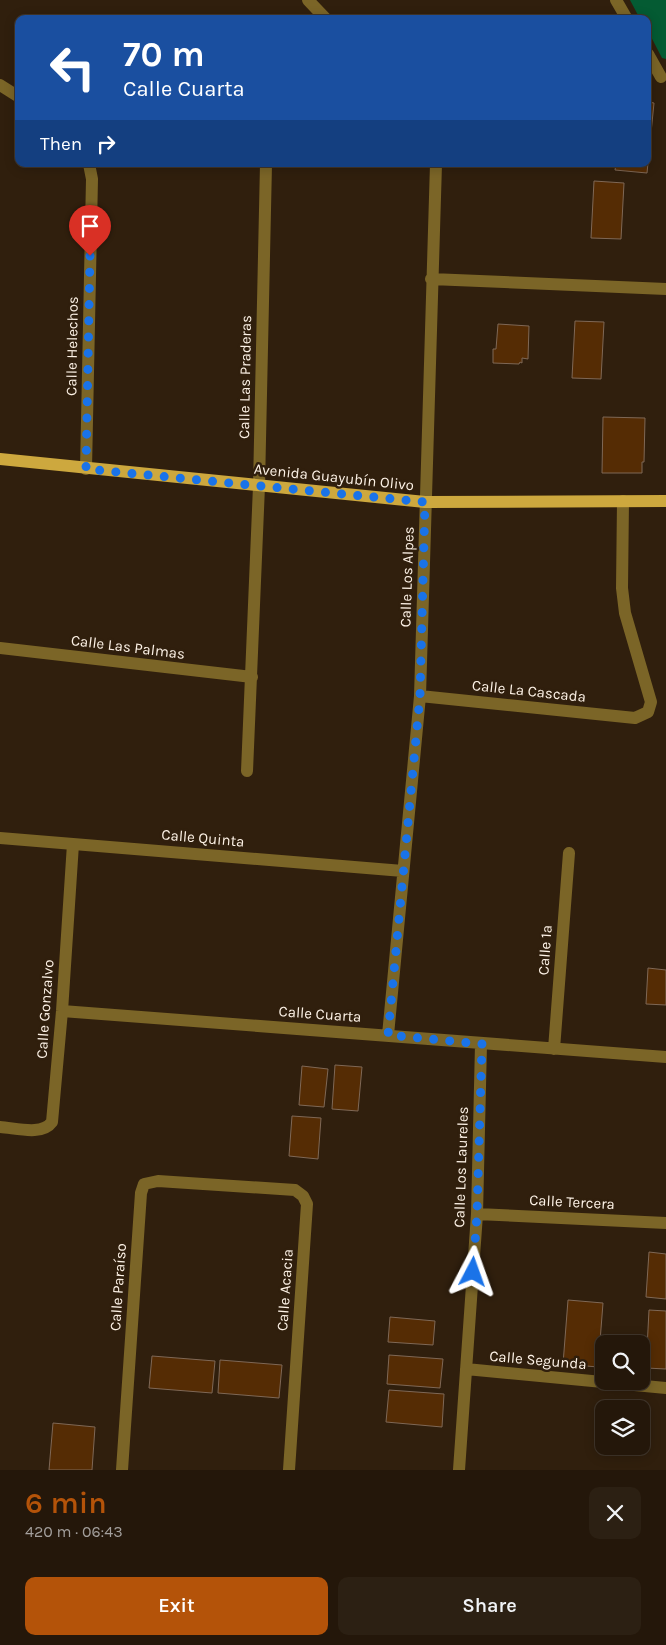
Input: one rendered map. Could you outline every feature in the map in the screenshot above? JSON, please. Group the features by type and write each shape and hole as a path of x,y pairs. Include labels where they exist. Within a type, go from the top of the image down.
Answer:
{"main road":[{"name":"Avenida Guayubín Olivo","path":"0,459 425,502 666,501"}],"street":[{"path":"308,0 319,15"},
{"path":"616,0 625,15"},
{"path":"651,58 664,78"},
{"path":"651,77 664,78"},
{"path":"0,85 15,94"},
{"name":"Calle Helechos","path":"86,469 92,179 90,167"},
{"name":"Calle Las Praderas","path":"247,771 259,486 266,167"},
{"name":"Calle Los Alpes","path":"388,1035 420,696 431,279 436,167"},
{"path":"431,279 666,289"},
{"name":"Calle La Cascada","path":"420,696 635,718 648,712 650,702 625,613 622,588 623,501"},
{"name":"Calle Las Palmas","path":"0,648 252,677"},
{"name":"Calle Quinta","path":"0,838 403,870"},
{"name":"Calle Gonzalvo","path":"0,1127 38,1130 48,1128 52,1122 62,1011 73,844"},
{"name":"Calle 1a","path":"554,1049 569,853"},
{"name":"Calle Cuarta","path":"62,1011 666,1057"},
{"name":"Calle Los Laureles","path":"459,1470 477,1214 482,1044"},
{"name":"Calle Paraíso","path":"122,1470 141,1193 144,1184 158,1180 222,1185"},
{"name":"Calle Acacia","path":"222,1185 295,1190 303,1196 307,1204 289,1470"},
{"name":"Calle Tercera","path":"477,1214 666,1223"},
{"name":"Calle Segunda","path":"466,1369 666,1388"}],"green space":[{"path":"630,0 666,0 666,59 662,58 651,37 651,15 638,15"}],"building":[{"path":"651,102 654,103 651,133"},
{"path":"616,167 648,167 647,173 615,170"},
{"path":"594,181 624,183 621,239 591,238"},
{"path":"575,321 604,322 601,379 572,378"},
{"path":"498,324 529,326 528,359 522,358 522,363 520,362 519,364 493,363 493,349 496,349"},
{"path":"603,417 645,418 642,473 602,473"},
{"path":"648,968 666,970 666,1005 646,1004"},
{"path":"335,1065 362,1067 358,1111 332,1109"},
{"path":"302,1066 328,1069 324,1107 299,1105"},
{"path":"292,1116 321,1118 318,1159 289,1156"},
{"path":"649,1252 666,1254 666,1299 646,1297"},
{"path":"568,1300 603,1303 600,1335 595,1335 595,1367 563,1364"},
{"path":"649,1310 666,1311 666,1369 650,1368 650,1335 648,1335"},
{"path":"390,1317 435,1321 433,1345 388,1342"},
{"path":"389,1355 443,1359 440,1388 387,1384"},
{"path":"152,1356 215,1361 212,1393 149,1388"},
{"path":"220,1360 282,1365 279,1398 218,1393"},
{"path":"389,1390 444,1394 442,1427 386,1422"},
{"path":"53,1423 95,1427 92,1470 49,1470"}],"route":[{"path":"90,256 86,469 425,502 420,696 388,1035 482,1044 477,1214 473,1272"}]}
